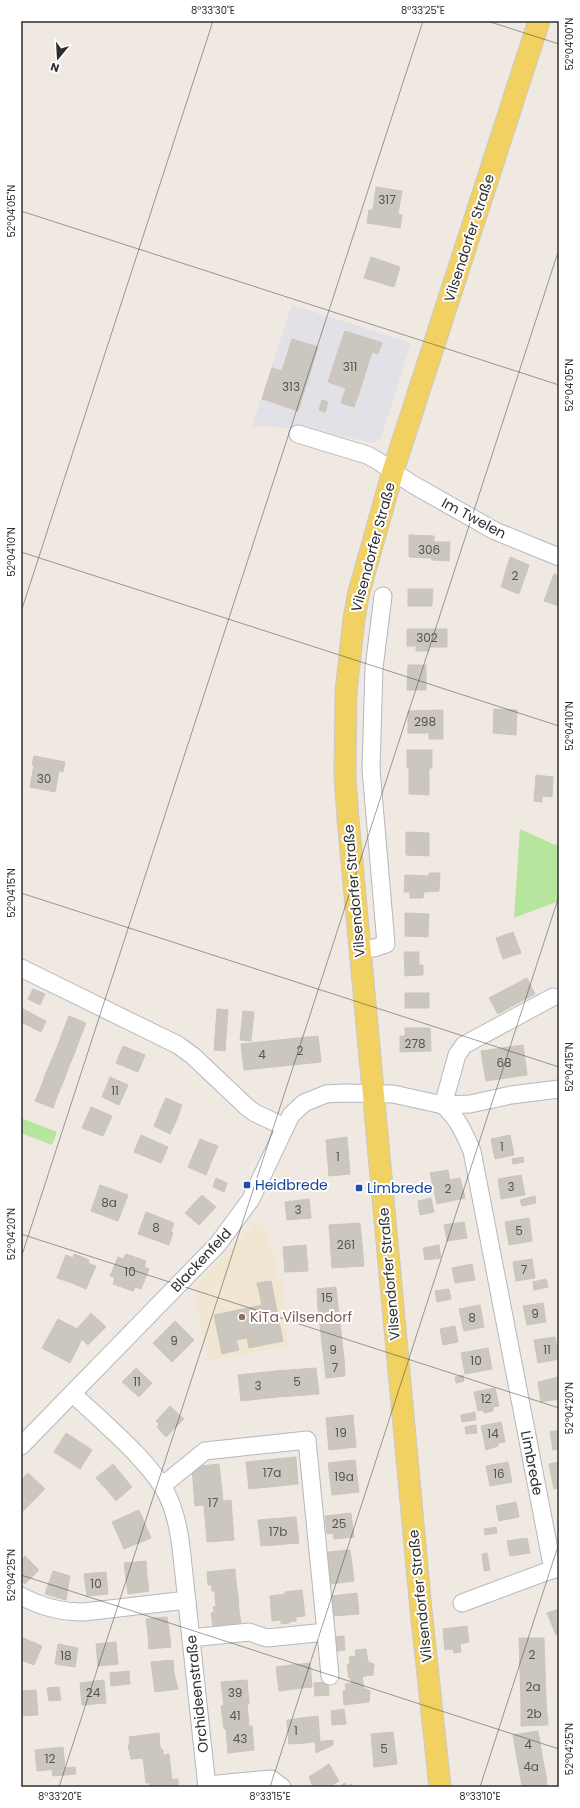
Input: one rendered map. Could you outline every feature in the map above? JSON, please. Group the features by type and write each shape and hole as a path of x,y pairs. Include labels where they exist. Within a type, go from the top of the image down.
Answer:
{"main road":[{"name":"Vilsendorfer Straße","path":"440,1787 421,1610 359,949 345,776 346,699 348,666 359,592 393,471 539,21"}],"street":[{"name":"Im Twelen","path":"298,434 367,455 412,484 495,531 559,557"},
{"path":"359,949 374,948 386,944 371,769 374,668 383,596"},
{"path":"348,666 374,668"},
{"path":"21,968 178,1045 194,1056 248,1108 255,1113 285,1127"},
{"path":"553,997 464,1046 457,1055 443,1105 470,1104 511,1094 559,1089"},
{"name":"Blackenfeld","path":"21,1446 218,1244 251,1199 291,1115 298,1108 315,1098 337,1092 404,1095 443,1105"},
{"name":"Limbrede","path":"443,1105 454,1114 472,1151 556,1569"},
{"name":"Orchideenstraße","path":"73,1394 153,1473 169,1499 178,1524 207,1786"},
{"path":"162,1486 205,1451 307,1440 330,1676"},
{"path":"462,1603 556,1569"},
{"path":"21,1596 49,1608 71,1612 84,1612 187,1600"},
{"path":"191,1638 249,1632 267,1638 326,1632"},
{"path":"207,1786 271,1779 282,1787"}],"shaded area":[{"path":"292,305 411,343 381,439 374,443 307,429 252,426"},
{"name":"KiTa Vilsendorf","path":"259,1219 277,1261 278,1279 282,1279 288,1346 208,1362 193,1288"}],"green space":[{"path":"520,829 555,845 559,843 559,901 514,918"},
{"path":"21,1118 57,1132 52,1145 21,1133"}],"building":[{"path":"376,187 402,191 398,214 402,215 400,228 367,223 369,210 373,210"},
{"path":"371,257 400,267 394,287 364,278"},
{"path":"345,331 382,343 378,354 341,342"},
{"path":"292,339 318,347 298,411 272,402"},
{"path":"341,342 372,352 359,393 328,382"},
{"path":"272,368 282,371 272,402 262,399"},
{"path":"346,388 359,393 354,407 341,403"},
{"path":"322,400 328,402 325,412 319,410"},
{"path":"409,535 434,536 434,542 450,542 449,561 432,560 432,558 409,557"},
{"path":"510,557 529,565 519,594 501,587"},
{"path":"554,574 559,576 559,606 544,601"},
{"path":"408,589 433,589 432,606 408,606"},
{"path":"407,629 447,629 447,647 429,647 429,651 416,651 416,646 407,646"},
{"path":"408,665 426,665 426,690 407,690"},
{"path":"494,709 517,710 516,735 493,733"},
{"path":"443,710 443,739 429,739 429,733 408,733 408,711"},
{"path":"407,750 432,750 432,768 407,768"},
{"path":"34,756 65,762 63,772 59,771 55,792 30,787"},
{"path":"409,768 429,768 429,795 409,794"},
{"path":"536,775 553,777 552,797 542,796 542,802 534,801"},
{"path":"406,832 429,833 429,856 406,855"},
{"path":"429,873 440,873 439,891 424,892 423,898 410,898 410,892 404,892 405,875 429,876"},
{"path":"405,913 429,914 428,937 405,936"},
{"path":"513,932 521,953 503,959 496,938"},
{"path":"404,952 419,952 419,965 423,965 423,975 405,976"},
{"path":"527,978 535,994 516,1004 508,988"},
{"path":"508,988 516,1004 498,1014 489,998"},
{"path":"33,989 45,994 40,1005 28,999"},
{"path":"405,993 429,993 429,1008 405,1008"},
{"path":"21,1008 46,1021 41,1032 21,1022"},
{"path":"217,1009 228,1010 225,1051 214,1050"},
{"path":"243,1011 254,1012 251,1041 240,1040"},
{"path":"69,1016 86,1023 80,1038 63,1031"},
{"path":"405,1028 430,1028 431,1051 400,1052 400,1036 405,1036"},
{"path":"63,1031 80,1038 75,1052 58,1045"},
{"path":"318,1036 321,1062 282,1066 279,1040"},
{"path":"279,1040 282,1066 244,1070 241,1044"},
{"path":"58,1045 75,1052 69,1066 52,1059"},
{"path":"523,1045 527,1075 486,1081 481,1051"},
{"path":"123,1046 145,1055 138,1072 116,1063"},
{"path":"52,1059 69,1066 64,1080 46,1073"},
{"path":"46,1073 64,1080 58,1094 41,1087"},
{"path":"110,1077 128,1085 119,1105 102,1097"},
{"path":"41,1087 58,1094 53,1108 35,1101"},
{"path":"166,1098 182,1105 177,1119 160,1111"},
{"path":"91,1107 112,1116 103,1136 82,1128"},
{"path":"160,1111 177,1119 170,1134 154,1126"},
{"path":"141,1135 168,1147 161,1163 134,1152"},
{"path":"510,1135 514,1155 495,1159 491,1139"},
{"path":"347,1137 350,1174 329,1176 326,1140"},
{"path":"200,1139 218,1146 212,1160 194,1153"},
{"path":"194,1153 212,1160 206,1175 188,1167"},
{"path":"523,1157 524,1162 513,1164 512,1159"},
{"path":"448,1170 450,1180 460,1178 465,1198 437,1204 430,1173"},
{"path":"521,1175 525,1195 501,1199 498,1179"},
{"path":"216,1178 227,1183 224,1192 213,1187"},
{"path":"100,1185 128,1195 118,1221 91,1211"},
{"path":"202,1195 216,1207 199,1225 185,1213"},
{"path":"535,1196 536,1203 522,1206 520,1200"},
{"path":"431,1198 434,1212 420,1215 418,1201"},
{"path":"309,1199 311,1218 287,1220 285,1202"},
{"path":"146,1212 174,1223 171,1232 173,1233 169,1245 138,1234"},
{"path":"529,1218 532,1241 509,1245 505,1222"},
{"path":"464,1222 467,1238 447,1241 444,1225"},
{"path":"360,1223 364,1266 332,1268 329,1225"},
{"path":"306,1245 308,1271 285,1272 283,1247"},
{"path":"439,1245 441,1258 425,1260 423,1248"},
{"path":"74,1254 82,1257 72,1283 57,1278 66,1255 73,1258"},
{"path":"126,1254 146,1261 144,1267 149,1269 141,1289 135,1287 133,1291 113,1284 115,1278 110,1276 118,1257 123,1259"},
{"path":"82,1257 89,1260 88,1263 96,1266 86,1289 72,1283"},
{"path":"532,1259 535,1278 516,1281 513,1262"},
{"path":"472,1264 475,1280 455,1283 452,1268"},
{"path":"546,1279 548,1287 534,1290 533,1282"},
{"path":"271,1281 283,1341 249,1348 247,1338 236,1340 239,1350 222,1354 214,1315 262,1305 257,1283"},
{"path":"336,1287 338,1306 318,1308 317,1289"},
{"path":"449,1289 451,1299 437,1302 435,1291"},
{"path":"543,1303 546,1322 527,1325 523,1306"},
{"path":"480,1305 484,1327 464,1331 459,1309"},
{"path":"338,1306 340,1323 320,1325 318,1308"},
{"path":"91,1313 106,1327 88,1345 74,1332"},
{"path":"58,1319 77,1329 74,1332 82,1339 70,1363 42,1348"},
{"path":"175,1321 194,1340 172,1362 153,1343"},
{"path":"340,1323 342,1341 322,1343 320,1325"},
{"path":"455,1326 458,1342 443,1345 440,1329"},
{"path":"555,1337 559,1359 538,1363 534,1340"},
{"path":"342,1341 344,1358 324,1360 322,1343"},
{"path":"488,1348 492,1369 465,1374 461,1353"},
{"path":"344,1358 345,1376 326,1378 324,1360"},
{"path":"136,1368 152,1383 139,1397 122,1382"},
{"path":"316,1368 319,1394 278,1397 276,1371"},
{"path":"276,1371 278,1397 241,1401 238,1375"},
{"path":"463,1375 464,1381 456,1383 455,1377"},
{"path":"559,1377 559,1399 541,1402 538,1382"},
{"path":"495,1388 499,1406 493,1407 493,1411 484,1413 483,1410 478,1411 474,1392"},
{"path":"170,1406 184,1419 166,1437 157,1427 159,1424 156,1421"},
{"path":"475,1412 476,1420 462,1422 461,1415"},
{"path":"353,1415 356,1447 329,1450 326,1418"},
{"path":"501,1422 505,1442 498,1443 498,1446 486,1450 481,1426"},
{"path":"476,1425 477,1433 466,1434 465,1427"},
{"path":"559,1430 559,1449 553,1450 550,1432"},
{"path":"66,1433 80,1442 68,1461 54,1452"},
{"path":"80,1442 92,1450 80,1469 68,1461"},
{"path":"296,1457 298,1484 249,1489 246,1462"},
{"path":"355,1460 359,1492 332,1495 328,1463"},
{"path":"508,1462 512,1482 490,1486 486,1466"},
{"path":"559,1462 559,1488 554,1489 549,1464"},
{"path":"113,1464 123,1476 106,1489 96,1478"},
{"path":"219,1464 223,1501 231,1500 234,1540 207,1542 204,1505 195,1506 192,1467"},
{"path":"28,1473 45,1489 32,1502 21,1490 21,1480"},
{"path":"123,1476 132,1487 116,1501 106,1489"},
{"path":"21,1490 32,1502 21,1513"},
{"path":"516,1502 519,1517 499,1521 496,1506"},
{"path":"139,1510 145,1524 118,1535 112,1522"},
{"path":"351,1513 354,1537 334,1539 333,1533 327,1534 325,1516"},
{"path":"296,1517 299,1543 261,1546 258,1520"},
{"path":"145,1524 151,1538 124,1549 118,1535"},
{"path":"496,1527 497,1533 485,1535 484,1529"},
{"path":"527,1538 530,1553 510,1556 507,1541"},
{"path":"350,1550 352,1565 329,1567 328,1552"},
{"path":"487,1553 490,1570 484,1571 482,1554"},
{"path":"25,1556 39,1570 25,1584 21,1580 21,1560"},
{"path":"146,1561 147,1576 126,1578 124,1563"},
{"path":"352,1565 354,1581 331,1584 329,1567"},
{"path":"235,1569 236,1582 208,1585 207,1572"},
{"path":"53,1571 70,1576 66,1600 45,1594"},
{"path":"106,1572 108,1594 87,1596 84,1574"},
{"path":"147,1576 149,1591 128,1594 126,1578"},
{"path":"236,1582 238,1596 215,1599 215,1591 212,1591 211,1585"},
{"path":"302,1590 305,1616 296,1617 296,1621 289,1622 285,1592"},
{"path":"357,1593 359,1614 334,1616 332,1596"},
{"path":"286,1594 289,1623 281,1624 281,1620 272,1621 270,1596"},
{"path":"238,1596 239,1610 214,1612 213,1607 216,1606 215,1599"},
{"path":"559,1609 559,1634 556,1635 547,1613"},
{"path":"239,1610 241,1623 213,1626 211,1613"},
{"path":"167,1617 169,1631 148,1634 146,1619"},
{"path":"467,1626 469,1642 460,1644 461,1652 454,1653 453,1649 445,1650 443,1629"},
{"path":"169,1631 171,1647 149,1649 148,1634"},
{"path":"344,1636 345,1650 332,1652 331,1637"},
{"path":"21,1637 28,1640 21,1657"},
{"path":"519,1638 544,1638 545,1671 520,1672"},
{"path":"28,1640 42,1646 34,1665 21,1660"},
{"path":"116,1642 118,1664 98,1666 96,1644"},
{"path":"58,1644 78,1648 75,1667 55,1664"},
{"path":"366,1649 368,1662 374,1664 373,1675 349,1678 347,1665 350,1663 349,1657 356,1656 355,1650"},
{"path":"173,1660 174,1674 153,1677 151,1662"},
{"path":"310,1663 312,1687 294,1689 291,1665"},
{"path":"291,1665 294,1689 279,1691 276,1667"},
{"path":"129,1671 130,1684 111,1686 110,1673"},
{"path":"545,1671 546,1702 521,1703 520,1672"},
{"path":"174,1674 178,1689 155,1692 153,1677"},
{"path":"362,1676 364,1689 370,1691 369,1702 344,1705 343,1691 346,1691 345,1684 351,1683 351,1678"},
{"path":"104,1680 106,1703 82,1705 80,1683"},
{"path":"247,1680 249,1704 224,1706 221,1682"},
{"path":"328,1682 329,1695 315,1696 314,1683"},
{"path":"59,1687 61,1700 49,1701 47,1688"},
{"path":"36,1690 38,1715 21,1716 21,1691"},
{"path":"546,1702 548,1725 521,1726 521,1703"},
{"path":"247,1704 249,1726 224,1729 221,1706"},
{"path":"344,1709 346,1724 332,1725 331,1711"},
{"path":"318,1716 320,1741 305,1743 302,1718"},
{"path":"302,1718 305,1743 289,1744 287,1720"},
{"path":"252,1726 254,1750 228,1753 226,1729"},
{"path":"538,1731 542,1755 517,1758 513,1735"},
{"path":"393,1732 397,1764 374,1767 371,1734"},
{"path":"159,1733 160,1748 163,1750 163,1755 169,1754 172,1780 146,1783 143,1758 131,1759 128,1745 130,1745 129,1737"},
{"path":"333,1740 333,1745 316,1753 315,1742"},
{"path":"63,1747 65,1768 37,1771 35,1750"},
{"path":"542,1755 546,1776 521,1780 517,1758"},
{"path":"329,1764 339,1781 329,1787 313,1787 309,1777"},
{"path":"75,1767 76,1774 53,1776 52,1769"},
{"path":"546,1776 547,1787 522,1787 521,1780"},
{"path":"178,1779 178,1787 150,1787 149,1782"},
{"path":"345,1783 346,1787 338,1787"},
{"path":"351,1784 353,1787 346,1787"}],"place":[{"name":"Heidbrede","path":"247,1185"},
{"name":"Limbrede","path":"359,1188"},
{"name":"KiTa Vilsendorf","path":"242,1317"}]}
